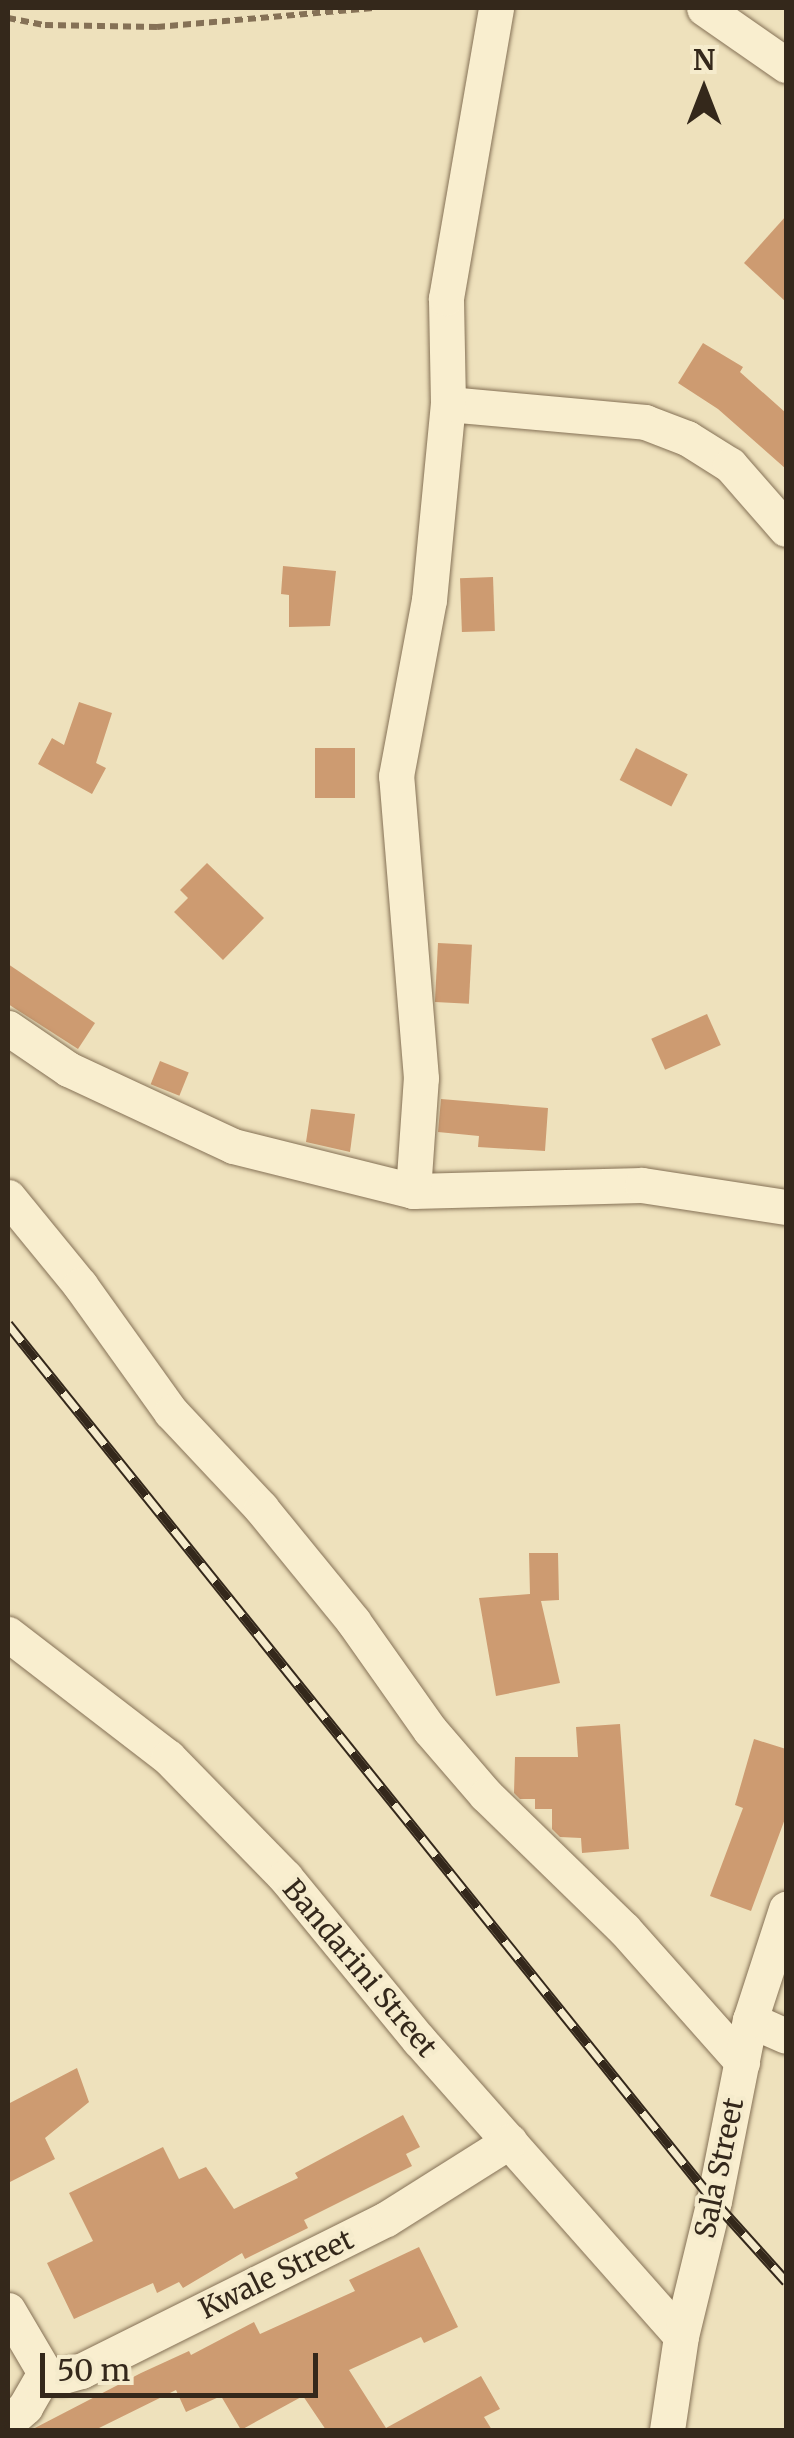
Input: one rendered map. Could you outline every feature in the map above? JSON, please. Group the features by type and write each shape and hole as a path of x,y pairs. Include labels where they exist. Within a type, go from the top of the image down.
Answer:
{"street":[{"path":"413,1191 421,1078 396,776 428,600 448,404 446,298 496,8"},
{"path":"704,8 786,65"},
{"path":"448,404 645,422 687,438 730,466 786,528"},
{"path":"8,1028 68,1069 233,1146 413,1191 642,1185 786,1207"},
{"path":"8,1197 80,1286 172,1412 261,1508 353,1620 430,1730 486,1795 624,1929 742,2062"},
{"name":"Bandarini Street","path":"8,1634 168,1757 285,1877 680,2336"},
{"name":"Sala Street","path":"667,2430 680,2336 750,2020 786,1909"},
{"path":"750,2020 786,2036"},
{"name":"Kwale Street","path":"45,2374 60,2376 81,2371 386,2219 510,2141"},
{"path":"8,2310 45,2374 25,2407 8,2422"}],"path":[{"path":"8,18 45,25 157,27 376,8"}],"building":[{"path":"786,216 786,302 744,263"},
{"path":"703,343 743,367 740,372 786,413 786,469 718,409 678,383"},
{"path":"283,566 336,571 330,626 289,627 289,595 281,594"},
{"path":"493,577 495,631 462,632 460,578"},
{"path":"79,702 112,713 96,763 106,768 92,794 38,764 52,738 64,745"},
{"path":"315,748 355,748 355,798 315,798"},
{"path":"636,748 688,774 671,806 620,780"},
{"path":"207,863 264,918 223,960 174,912 188,898 180,890"},
{"path":"438,943 472,945 469,1004 435,1002"},
{"path":"8,964 95,1023 78,1049 8,1004"},
{"path":"707,1014 721,1045 665,1070 651,1039"},
{"path":"160,1061 189,1073 179,1096 151,1084"},
{"path":"441,1099 548,1108 545,1151 478,1147 479,1136 438,1132"},
{"path":"311,1109 355,1114 350,1152 306,1142"},
{"path":"529,1553 558,1553 559,1600 541,1601 560,1683 496,1696 479,1598 530,1594"},
{"path":"620,1724 629,1849 582,1853 581,1838 560,1837 552,1829 552,1809 535,1809 535,1799 520,1799 514,1793 515,1757 578,1757 576,1727"},
{"path":"754,1739 786,1749 786,1816 751,1911 710,1896 743,1808 735,1805"},
{"path":"77,2068 89,2102 45,2138 55,2159 8,2183 8,2104"},
{"path":"403,2115 420,2147 406,2154 412,2166 304,2220 308,2228 245,2259 242,2253 183,2288 179,2282 157,2293 153,2283 74,2319 47,2263 93,2241 69,2193 163,2147 179,2179 206,2167 234,2209 298,2178 295,2173"},
{"path":"419,2247 458,2327 424,2343 421,2337 349,2370 386,2428 481,2376 500,2409 484,2417 492,2430 326,2430 303,2396 241,2430 221,2396 186,2412 176,2390 95,2430 31,2430 141,2373 189,2351 191,2355 254,2322 260,2334 355,2291 349,2280"}],"railway":[{"path":"8,1324 714,2201 786,2281"}]}
